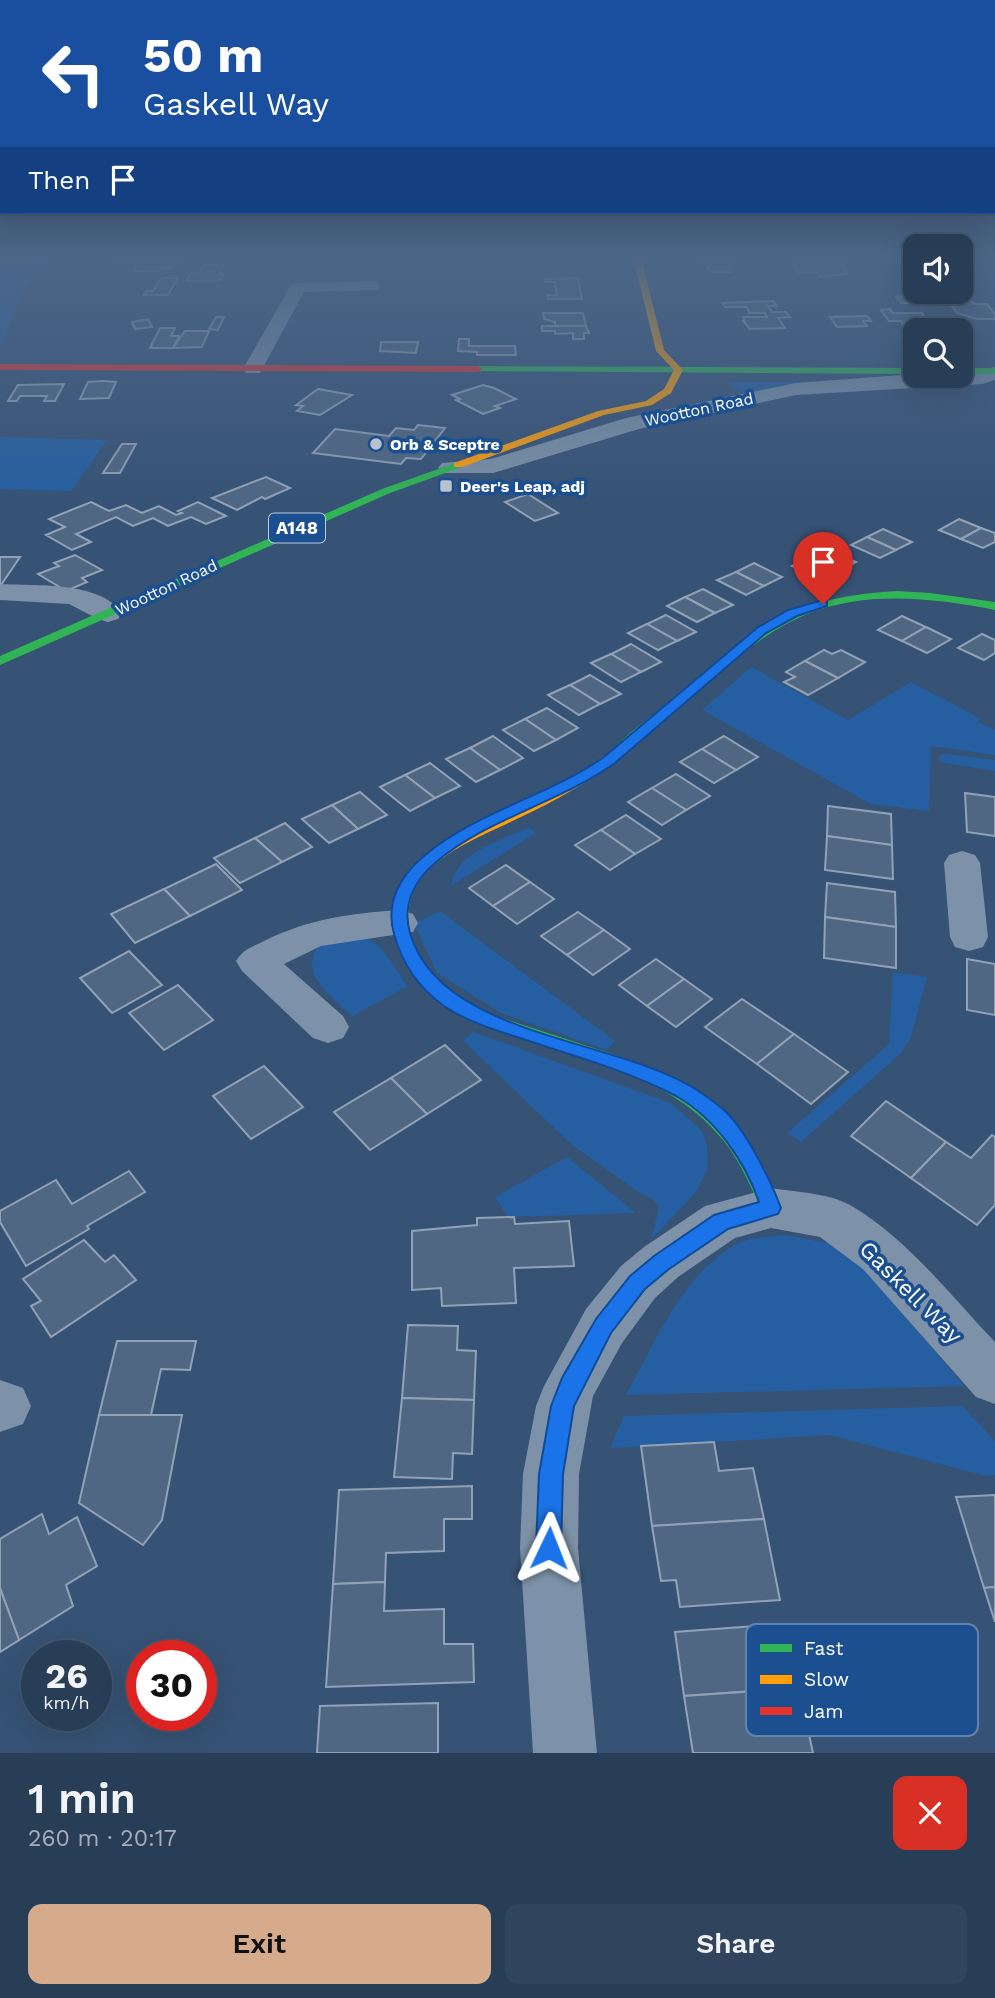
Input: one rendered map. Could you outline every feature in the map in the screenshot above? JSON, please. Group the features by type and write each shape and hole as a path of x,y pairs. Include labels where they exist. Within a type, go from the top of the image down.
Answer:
{"main road":[{"path":"658,343 660,351 679,370"},
{"name":"Wootton Road","path":"601,413 660,351"},
{"path":"0,367 253,369 632,382 679,370 903,371"},
{"name":"Wootton Road","path":"0,661 386,491 601,413 664,397 677,383 679,370"},
{"path":"973,371 995,372"},
{"path":"771,1208 761,1181 720,1118 684,1092 645,1074 479,1017 451,1002 427,982 407,954 399,923 399,907 407,882 430,859 461,837 584,778 620,751 762,630 793,613 823,604 893,595 936,596 995,606"}],"street":[{"path":"253,369 267,343"},
{"name":"Wootton Road","path":"450,468 493,466 634,423 796,389 982,378 995,372"},
{"path":"0,592 81,598 108,613"},
{"path":"969,937 975,887"},
{"path":"328,1027 245,950 340,928 399,923"},
{"path":"565,1753 549,1548 551,1474 563,1406 570,1386 604,1326 638,1282 661,1262 722,1222 771,1208"},
{"name":"Gaskell Way","path":"771,1208 832,1219 880,1254 995,1379"}],"shaded area":[{"path":"727,382 810,382 742,393"},
{"path":"0,437 107,440 71,491 0,489"},
{"path":"751,667 848,720 911,682 981,719 978,722 995,730 995,755 931,746 929,811 871,804 702,710"},
{"path":"939,755 995,760 995,771 939,762"},
{"path":"529,827 536,833 451,886 461,864 470,856"},
{"path":"440,911 615,1041 607,1050 501,1013 437,973 414,924"},
{"path":"360,936 376,944 388,956 408,986 352,1016 327,993 312,966 319,945"},
{"path":"893,972 927,977 911,1037 902,1052 801,1142 787,1133 889,1044"},
{"path":"473,1032 671,1103 702,1131 707,1146 707,1170 696,1192 651,1240 659,1207 653,1199 640,1193 572,1145 463,1041"},
{"path":"567,1157 636,1213 508,1217 495,1197"},
{"path":"785,1235 838,1245 875,1279 964,1386 626,1395 670,1313 698,1275 714,1259 739,1243"},
{"path":"962,1406 995,1441 995,1475 986,1476 830,1435 610,1448 624,1416"}],"building":[{"path":"153,343 176,343 173,348 150,348"},
{"path":"177,343 204,343 202,347 173,348"},
{"path":"381,343 418,343 416,353 380,351"},
{"path":"459,343 469,343 469,346 515,346 516,355 477,355 477,352 458,351"},
{"path":"88,382 116,382 109,398 80,399"},
{"path":"64,384 55,401 44,401 47,396 20,396 17,401 8,401 18,385"},
{"path":"483,385 516,399 495,406 500,408 483,414 456,400 460,399 452,395"},
{"path":"318,389 352,395 320,415 297,411 303,406 296,405"},
{"name":"Orb & Sceptre","path":"418,425 445,428 421,459 406,458 401,464 313,453 335,429 389,436 396,428 414,430"},
{"path":"122,444 136,444 120,473 103,473"},
{"path":"266,477 290,488 265,499 262,497 237,510 212,498"},
{"path":"528,494 558,513 535,521 505,502"},
{"path":"91,502 109,511 126,505 142,513 159,506 176,515 182,513 178,511 198,502 226,516 206,524 191,517 168,526 153,518 133,526 116,517 76,534 91,542 72,550 46,535 65,527 49,519"},
{"path":"959,519 981,528 961,539 939,530"},
{"path":"981,528 995,533 995,542 983,548 961,539"},
{"path":"883,529 912,542 896,550 867,537"},
{"path":"867,537 896,550 880,558 851,545"},
{"path":"827,549 856,562 839,571 810,557"},
{"path":"75,555 102,570 82,578 87,582 66,591 38,574 59,566 54,563"},
{"path":"0,557 20,557 1,585 0,585"},
{"path":"810,557 839,571 822,579 792,566"},
{"path":"754,563 782,577 764,586 736,572"},
{"path":"736,572 764,586 746,595 717,580"},
{"path":"703,589 733,605 715,613 685,597"},
{"path":"685,597 715,613 697,622 667,606"},
{"path":"666,615 696,632 677,641 647,624"},
{"path":"902,616 926,627 902,641 878,630"},
{"path":"647,624 677,641 658,650 628,633"},
{"path":"926,627 951,639 927,653 902,641"},
{"path":"982,634 995,640 995,653 984,660 958,648"},
{"path":"631,644 661,662 641,672 611,654"},
{"path":"824,650 832,654 841,650 865,662 838,678 805,661"},
{"path":"611,654 641,672 621,682 591,663"},
{"path":"805,661 838,678 808,695 784,682 795,677 786,672"},
{"path":"590,675 621,694 600,704 570,685"},
{"path":"570,685 600,704 579,715 548,695"},
{"path":"547,708 578,728 556,740 525,719"},
{"path":"525,719 556,740 534,751 503,730"},
{"path":"493,736 523,758 500,770 470,748"},
{"path":"724,736 758,757 736,770 702,749"},
{"path":"470,748 500,770 476,782 446,759"},
{"path":"702,749 736,770 714,783 680,762"},
{"path":"430,763 460,786 435,798 405,775"},
{"path":"676,774 710,796 686,810 652,788"},
{"path":"405,775 435,798 410,811 380,787"},
{"path":"652,788 686,810 662,825 628,802"},
{"path":"360,792 387,815 358,829 332,805"},
{"path":"965,793 995,797 995,836 967,832"},
{"path":"332,805 358,829 329,843 302,819"},
{"path":"828,806 891,814 892,845 827,836"},
{"path":"626,815 661,839 635,854 601,830"},
{"path":"285,823 312,847 282,862 255,838"},
{"path":"601,830 635,854 610,870 575,845"},
{"path":"827,836 892,845 893,879 825,870"},
{"path":"255,838 282,862 240,883 214,858"},
{"path":"216,864 242,890 190,916 164,889"},
{"path":"506,865 530,882 493,906 469,888"},
{"path":"530,882 554,899 517,924 493,906"},
{"path":"827,883 895,892 896,927 825,917"},
{"path":"164,889 190,916 135,943 111,914"},
{"path":"578,912 604,930 567,955 541,936"},
{"path":"825,917 896,927 896,968 824,958"},
{"path":"604,930 630,949 593,975 567,955"},
{"path":"129,951 162,985 112,1013 80,978"},
{"path":"656,959 684,979 647,1006 619,985"},
{"path":"967,959 995,964 995,1015 967,1010"},
{"path":"684,979 712,999 676,1027 647,1006"},
{"path":"178,985 213,1020 164,1050 129,1013"},
{"path":"742,999 794,1034 757,1064 705,1027"},
{"path":"794,1034 848,1072 811,1104 757,1064"},
{"path":"445,1045 481,1080 427,1114 391,1078"},
{"path":"264,1066 303,1107 251,1139 213,1096"},
{"path":"391,1078 427,1114 370,1150 334,1112"},
{"path":"886,1101 946,1142 911,1178 851,1136"},
{"path":"992,1135 995,1137 995,1205 977,1225 911,1178 946,1142 971,1158"},
{"path":"129,1171 145,1192 26,1266 0,1222 0,1211 56,1180 72,1204"},
{"path":"514,1217 515,1224 569,1221 574,1266 514,1268 516,1303 442,1306 441,1288 412,1290 412,1231 477,1225 477,1218"},
{"path":"84,1240 105,1262 114,1255 136,1280 51,1337 31,1306 41,1301 23,1279"},
{"path":"408,1325 458,1326 457,1350 476,1351 474,1400 402,1398"},
{"path":"117,1341 196,1341 190,1370 161,1369 151,1415 99,1415"},
{"path":"402,1398 474,1400 472,1454 453,1453 452,1479 394,1477"},
{"path":"99,1415 182,1415 162,1520 143,1545 79,1503"},
{"path":"714,1442 719,1471 753,1468 764,1519 652,1526 641,1446"},
{"path":"472,1486 472,1519 444,1519 444,1551 386,1553 385,1582 333,1584 339,1490"},
{"path":"995,1495 995,1587 984,1588 956,1497"},
{"path":"42,1514 49,1534 77,1517 97,1566 66,1585 73,1606 19,1640 0,1588 0,1539"},
{"path":"764,1519 780,1600 680,1607 676,1580 661,1581 652,1526"},
{"path":"385,1582 384,1611 444,1609 444,1644 473,1644 474,1682 326,1687 333,1584"},
{"path":"995,1587 995,1622 984,1588"},
{"path":"0,1588 19,1640 0,1652"},
{"path":"746,1627 746,1692 684,1696 675,1632"},
{"path":"746,1692 746,1736 809,1736 813,1753 693,1753 684,1696"},
{"path":"438,1703 438,1753 317,1753 320,1706"}],"traffic: fast":[{"path":"478,369 903,371"},
{"path":"973,371 995,371"},
{"path":"0,661 386,491 458,465"},
{"path":"615,755 746,643 803,611 834,602 897,595 930,596 995,606"},
{"path":"449,1001 490,1021 612,1061 677,1089 705,1109 730,1134 752,1166 771,1208"}],"traffic: slow":[{"path":"658,343 660,351 679,370"},
{"path":"458,465 601,413 649,403 668,391 679,370"},
{"path":"449,1001 420,973 403,937 400,911 405,890 417,872 434,856 454,843 556,794 615,755"}],"traffic: jam":[{"path":"0,367 478,369"}],"place":[{"name":"Orb & Sceptre","path":"376,444"},
{"name":"Deer's Leap, adj","path":"446,486"}],"route":[{"path":"549,1548 551,1474 563,1406 570,1386 604,1326 638,1282 661,1262 722,1222 771,1208 761,1181 720,1118 684,1092 645,1074 479,1017 451,1002 427,982 407,954 399,923 399,907 407,882 430,859 461,837 513,815 584,778 610,760 762,630 793,613 823,604"}]}
